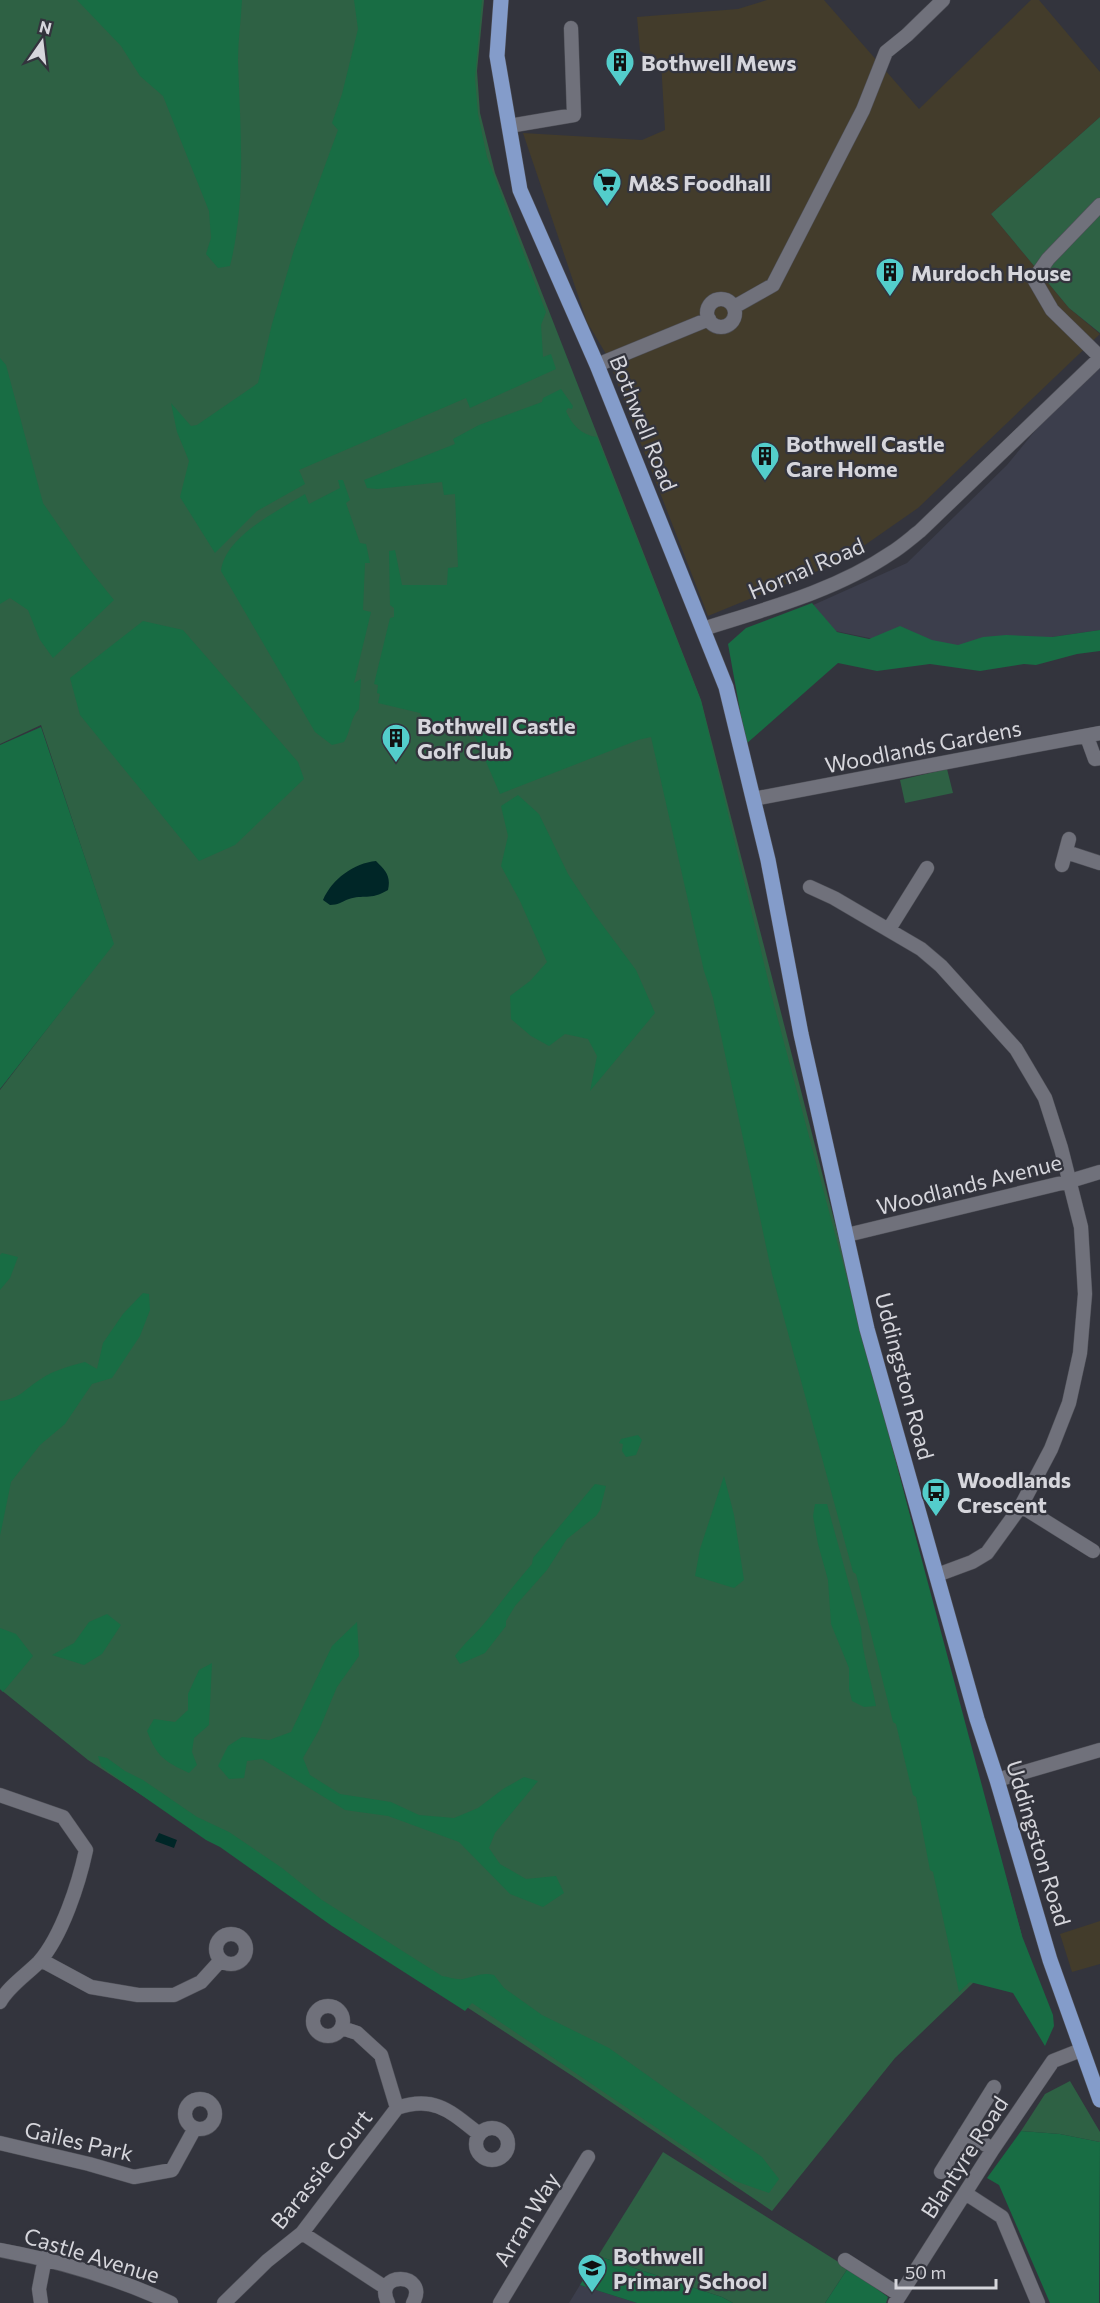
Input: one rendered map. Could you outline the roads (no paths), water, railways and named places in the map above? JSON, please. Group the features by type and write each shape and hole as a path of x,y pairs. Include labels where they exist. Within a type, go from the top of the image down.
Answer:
{"main road":[{"name":"Bothwell Road","path":"501,0 497,56 520,190 597,365 726,687 768,860"},
{"name":"Uddingston Road","path":"768,860 801,1034 867,1329 977,1719 1050,1960 1100,2100"}],"street":[{"path":"597,365 709,319 708,309 716,300 726,300 734,307 773,285 863,110 886,52 943,0"},
{"path":"509,126 574,115 571,28"},
{"path":"1100,205 1048,259 1034,279 1052,310 1100,358"},
{"name":"Hornal Road","path":"703,629 835,583 890,554 920,531 1100,358"},
{"path":"1094,735 1095,759 1100,758"},
{"name":"Woodlands Gardens","path":"753,799 1094,735"},
{"path":"1066,852 1100,863"},
{"path":"889,929 927,868"},
{"path":"810,887 834,898 921,949 941,966 1016,1050 1045,1098 1081,1227 1085,1294 1080,1353 1069,1403 1051,1449 1021,1506 987,1553 972,1562 937,1575"},
{"name":"Woodlands Avenue","path":"847,1235 1100,1172"},
{"path":"1021,1506 1093,1551"},
{"path":"997,1780 1100,1750"},
{"path":"0,1795 63,1817 86,1850 80,1878 63,1922 40,1960 0,2002"},
{"path":"40,1960 91,1987 138,1995 174,1995 201,1982 221,1960"},
{"path":"342,2028 357,2033 381,2055 397,2108 412,2103 440,2106 480,2134"},
{"name":"Blantyre Road","path":"898,2299 993,2149 1053,2061 1081,2050"},
{"path":"941,2172 994,2087"},
{"name":"Barassie Court","path":"224,2303 267,2261 302,2233 397,2108"},
{"name":"Gailes Park","path":"0,2144 134,2177 172,2170 195,2128"},
{"path":"965,2133 993,2149"},
{"name":"Arran Way","path":"500,2303 588,2157"},
{"path":"965,2193 1002,2217 1038,2303"},
{"path":"302,2233 386,2288"},
{"name":"Castle Avenue","path":"0,2250 45,2258 140,2289 171,2303"},
{"path":"41,2303 39,2289 45,2258"},
{"path":"845,2260 898,2299"},
{"path":"388,2303 386,2288 392,2280 398,2278 408,2280 415,2288 413,2303"}],"place":[{"name":"Bothwell Mews","path":"620,88"},
{"name":"M&S Foodhall","path":"607,208"},
{"name":"Murdoch House","path":"890,298"},
{"name":"Bothwell Castle Care Home","path":"765,482"},
{"name":"Bothwell Castle Golf Club","path":"396,764"},
{"name":"Woodlands Crescent","path":"936,1518"},
{"name":"Bothwell Primary School","path":"592,2294"}]}
